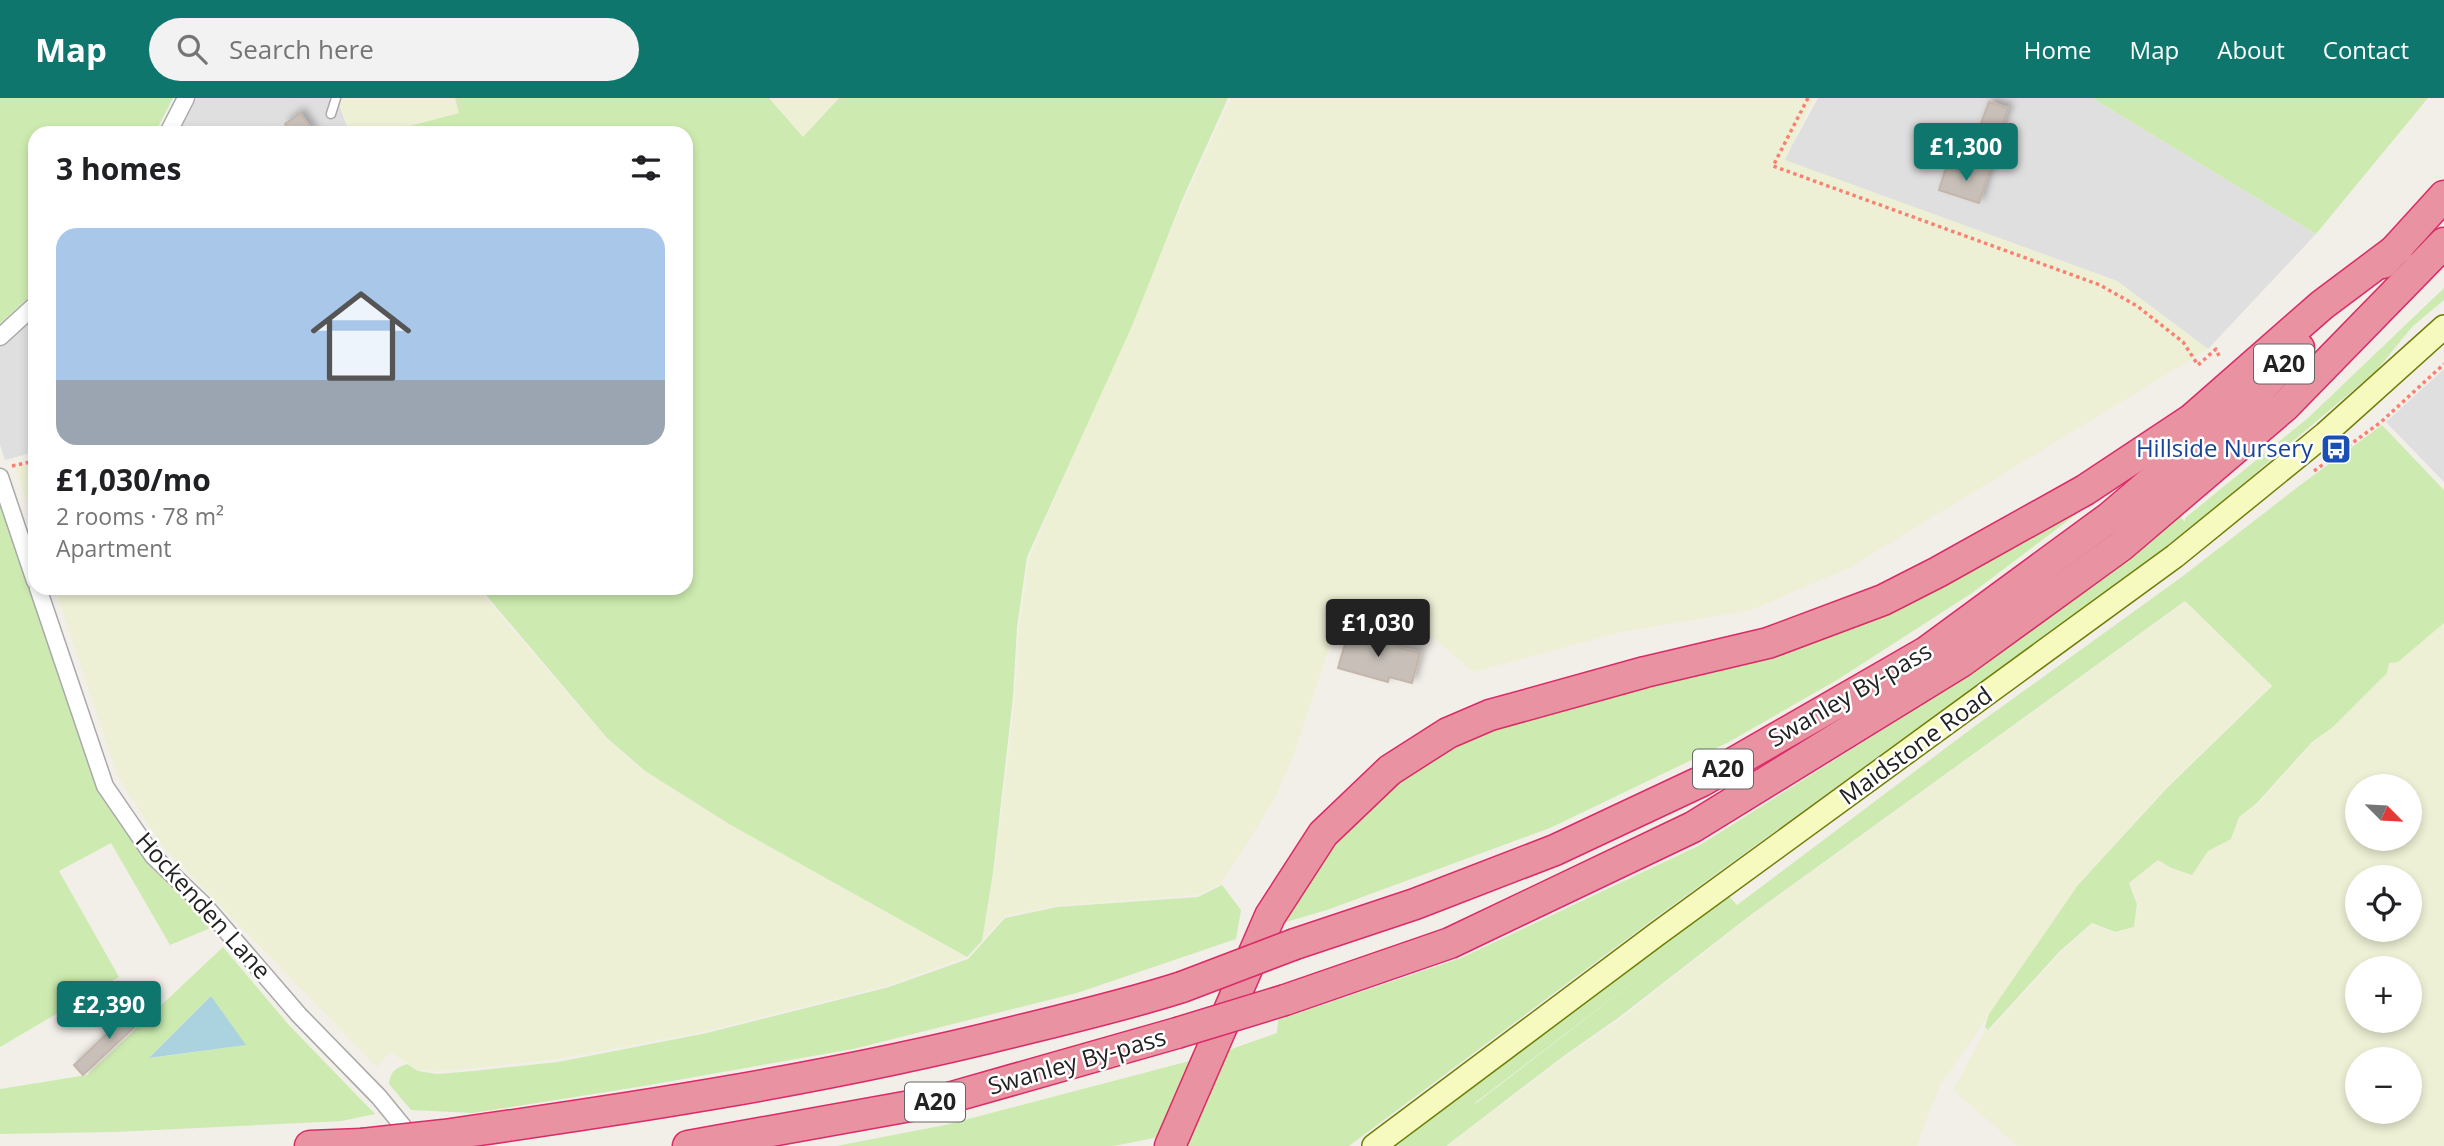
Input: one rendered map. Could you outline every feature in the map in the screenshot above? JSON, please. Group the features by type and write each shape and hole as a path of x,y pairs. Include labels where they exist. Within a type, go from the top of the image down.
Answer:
{"highway":[{"name":"A20","path":"1170,1146 1270,915 1323,834 1390,770 1448,733 1490,715 1645,672 1768,643 1883,600 1938,572 2085,490 2192,419 2322,305 2398,248 2444,196"},
{"name":"Swanley By-pass","path":"688,1146 938,1101 1284,1000 1450,943 1693,827 1961,662 2121,546 2285,406 2444,243"},
{"name":"Swanley By-pass","path":"431,1140 663,1104 908,1058 1129,1004 1415,904 1555,850 1702,780 1926,652 2110,517 2260,389 2398,248"},
{"name":"A20","path":"310,1146 431,1140"}],"main road":[{"name":"Maidstone Road","path":"1374,1146 1727,882 2175,556 2325,434 2444,327"}],"street":[{"path":"172,126 186,98"},
{"path":"0,337 28,311"},
{"path":"6,472 28,554"},
{"name":"Hockenden Lane","path":"39,595 105,786 153,856 205,906 299,1014 379,1097 431,1140"}],"lane":[{"path":"331,114 337,98"}],"path":[{"path":"1808,98 1773,166 2100,285 2137,306 2183,342 2198,365 2216,349 2219,356"},
{"path":"6,472 28,464"}],"shaded area":[{"path":"197,98 337,98 347,126 182,126"},
{"path":"1818,98 2092,98 2316,234 2208,349 2117,281 1784,160"},
{"path":"28,321 28,454 5,460 0,445 0,347"},
{"path":"2444,369 2444,482 2386,422"}],"green space":[{"path":"0,98 173,98 159,126 28,126 28,298 0,324"},
{"path":"338,98 455,98 459,113 409,126 348,126"},
{"path":"455,98 769,98 803,137 839,98 1228,98 1182,200 1132,326 1027,557 1017,627 1013,697 993,873 982,941 967,957 729,824 645,771 607,738 486,595 693,595 693,126 410,126 459,113"},
{"path":"770,98 838,98 803,137"},
{"path":"1231,98 1814,98 1785,160 2117,281 2208,349 1849,568 1749,611 1621,632 1473,672 1417,623 1400,626 1358,614 1343,621 1334,634 1294,755 1274,800 1221,884 1198,895 1057,906 1005,916 982,940 994,873 1015,698 1019,627 1029,558"},
{"path":"2092,98 2428,98 2316,234"},
{"path":"2444,288 2444,300 2413,326 2376,371 2169,546 1651,921 1349,1146 1181,1146 1223,1052 1277,1033 1278,1020 1461,958 1700,845 1933,698 2056,611 2180,516 2185,522 2185,518 2308,418"},
{"path":"2382,425 2444,490 2444,623 2398,662 2389,663 2387,673 2333,727 2312,742 2256,804 2239,817 2231,839 2208,851 2192,875 2158,860 2129,883 2137,904 2134,927 2115,932 2092,923 2060,951 1988,1030 1985,1027 1989,1014 2078,885 2167,788 2272,686 2185,601 1748,917 1446,1146 1393,1146 1729,896 1737,905 1975,726 2183,576","holes":["1658,963 1475,1104 1475,1103"]},
{"path":"28,464 28,506 15,467"},
{"path":"2099,497 1972,593 1837,680 1727,743 1550,828 1327,910 1279,924 1339,836 1402,777 1474,734 1654,684"},
{"path":"0,502 28,585 28,595 31,595 97,790 146,860 213,927 170,945 111,843 59,871 119,977 0,1047"},
{"path":"57,595 483,595 607,739 642,770 729,824 966,957 889,985 707,1031 558,1059 436,1072 418,1070 390,1052 377,1067 163,847 118,777"},
{"path":"2185,602 2271,686 2167,787 2078,885 1939,1087 1917,1146 1447,1146 1566,1056 1619,1020 1748,918"},
{"path":"2444,623 2444,1146 2017,1146 1953,1090 1986,1029 1989,1031 2061,952 2092,924 2115,933 2134,927 2138,904 2130,883 2158,860 2171,869 2192,875 2208,851 2231,839 2239,817 2257,805 2312,743 2333,727 2387,673 2389,663 2398,662"},
{"path":"1222,885 1241,910 1236,939 1077,993 853,1049 473,1113 411,1110 389,1084 394,1071 407,1064 418,1071 437,1074 473,1071 558,1062 707,1033 889,987 968,959 1005,918 1057,907 1198,897"},
{"path":"223,947 288,1024 375,1114 342,1121 114,1132 0,1134 0,1089 87,1075","holes":["211,996 245,1045 151,1058 150,1057"]},
{"path":"1197,1059 1164,1136 1114,1146 836,1146 945,1125"}],"water":[{"path":"211,996 246,1045 149,1058"}],"building":[{"path":"1989,102 2008,108 2000,132 1980,126"},
{"path":"300,113 309,126 286,126 285,124"},
{"path":"1975,163 1990,168 1979,203 1939,190 1946,168 1971,176"},
{"path":"1349,631 1420,653 1412,683 1389,677 1388,682 1338,668"},
{"path":"135,1007 144,1018 83,1075 74,1065"}],"place":[{"name":"Hillside Nursery","path":"2336,449"}]}
